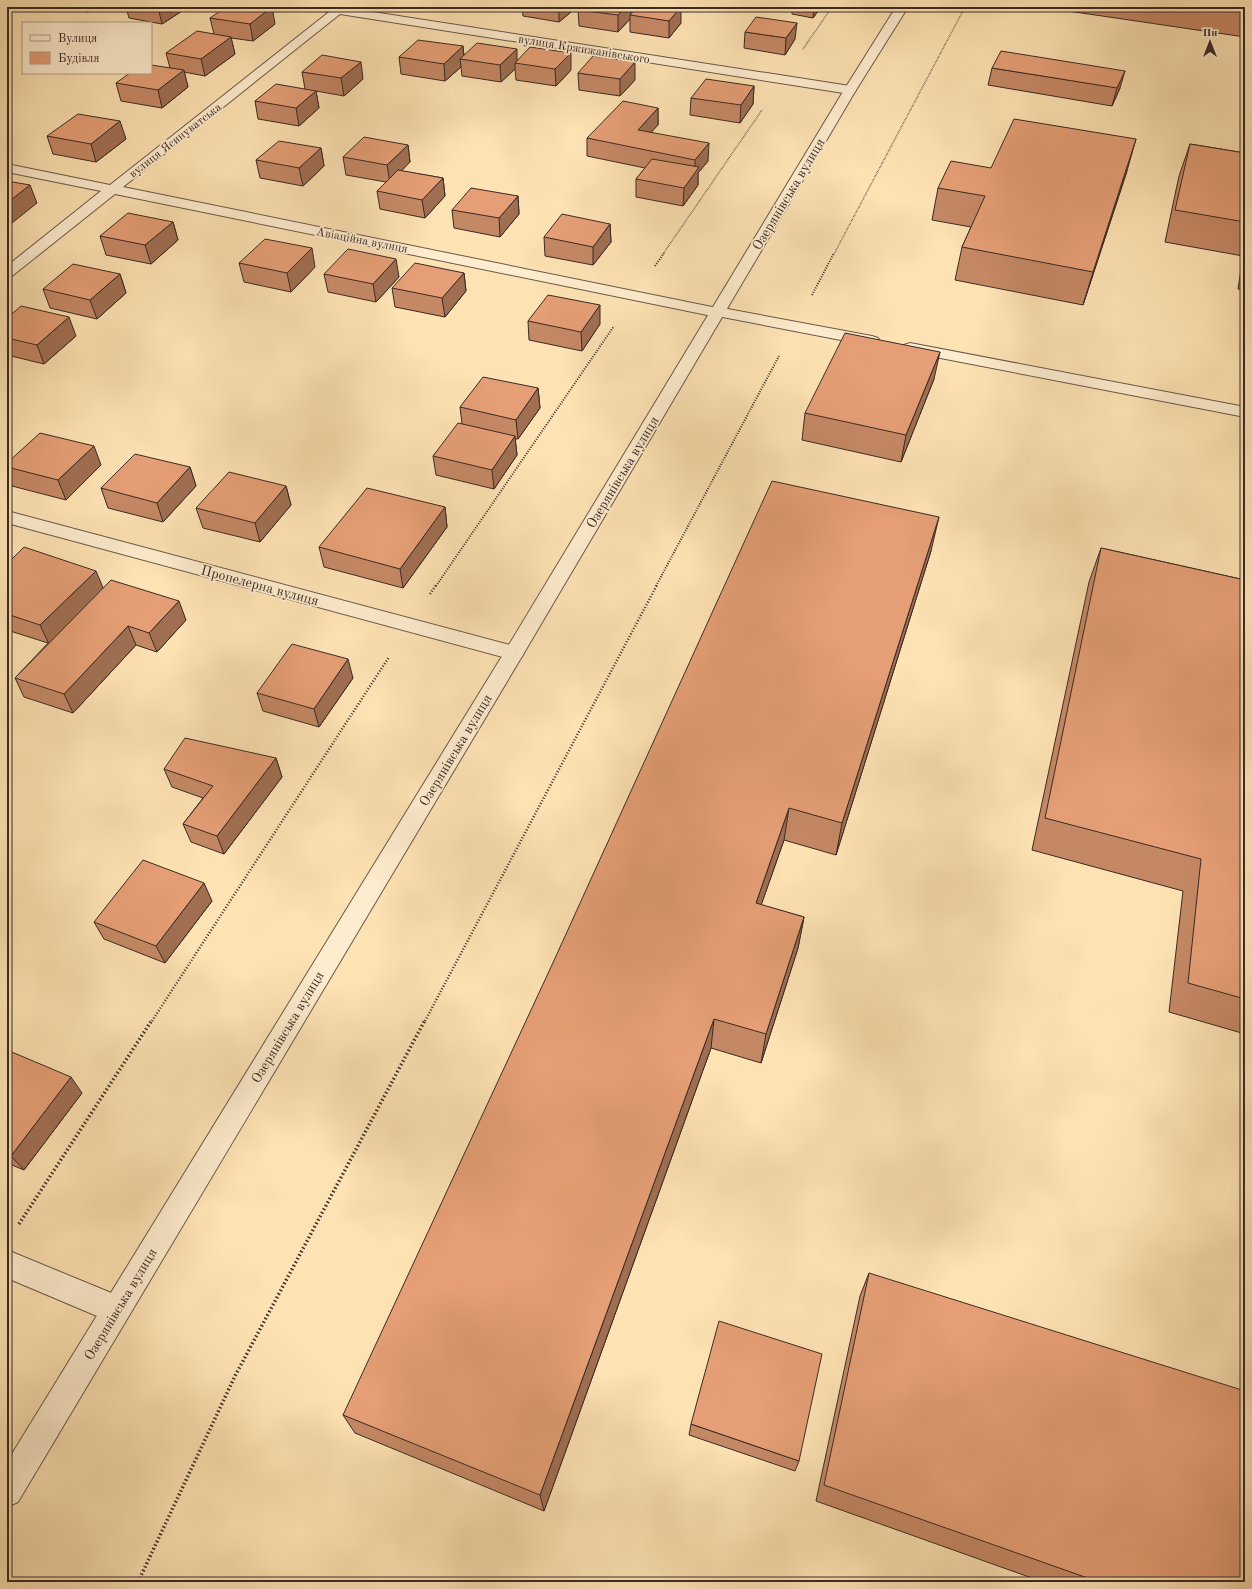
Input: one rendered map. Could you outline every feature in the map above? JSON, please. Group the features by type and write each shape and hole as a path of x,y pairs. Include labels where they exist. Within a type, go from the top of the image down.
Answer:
{"street":[{"name":"вулиця Кржижанівського","path":"318,7 340,9 850,90"},
{"name":"Озерянівська вулиця","path":"7,1492 514,653 850,90 902,7"},
{"name":"вулиця Ясинуватська","path":"7,273 340,9"},
{"name":"Авіаційна вулиця","path":"7,168 717,312 1245,412"},
{"name":"Пропелерна вулиця","path":"7,516 514,653"},
{"path":"7,1264 116,1310"}],"path":[{"path":"138,1582 235,1376 965,7"}],"building":[{"path":"226,7 272,7 250,24 210,18"},
{"path":"581,7 625,7 618,15 578,10"},
{"path":"637,7 681,7 669,21 630,15"},
{"path":"756,17 797,23 786,38 745,32"},
{"path":"197,31 231,37 201,59 166,53"},
{"path":"418,40 463,46 444,64 399,57"},
{"path":"477,43 517,49 500,65 460,59"},
{"path":"530,47 571,53 555,69 515,63"},
{"path":"1001,51 1125,71 1117,88 992,68"},
{"path":"322,55 361,62 341,78 302,72"},
{"path":"593,56 635,62 620,79 578,73"},
{"path":"152,65 184,70 158,90 116,83 129,74 152,74"},
{"path":"706,79 754,86 741,105 691,98"},
{"path":"276,84 316,91 296,108 255,101"},
{"path":"623,101 658,108 638,130 709,143 695,160 587,138"},
{"path":"78,114 120,121 91,144 47,136"},
{"path":"1014,119 1136,139 1093,272 962,247 985,196 938,188 951,161 991,168"},
{"path":"364,137 408,145 387,165 343,157"},
{"path":"279,141 321,148 299,168 256,160"},
{"path":"1190,144 1245,153 1245,222 1175,210"},
{"path":"652,159 699,167 684,188 636,179"},
{"path":"398,170 443,178 422,200 377,191"},
{"path":"7,181 30,185 7,203"},
{"path":"471,188 518,196 499,218 452,210"},
{"path":"128,213 173,222 145,245 100,236"},
{"path":"562,214 610,224 593,247 544,237"},
{"path":"265,239 312,248 287,273 239,263"},
{"path":"348,249 396,259 373,284 324,274"},
{"path":"415,263 464,273 442,298 392,288"},
{"path":"73,264 120,274 90,300 43,289"},
{"path":"548,295 600,305 581,332 528,321"},
{"path":"21,306 69,317 37,345 7,338 7,318"},
{"path":"845,333 940,352 906,435 805,413"},
{"path":"483,377 538,388 516,420 460,407"},
{"path":"458,423 515,436 492,470 433,456"},
{"path":"40,433 94,446 58,480 7,467 7,463"},
{"path":"135,454 190,467 157,503 101,488"},
{"path":"229,472 286,486 255,523 196,508"},
{"path":"772,481 939,517 842,823 789,808 756,903 804,917 766,1034 714,1019 540,1495 343,1415 551,967"},
{"path":"367,488 445,507 400,569 319,547"},
{"path":"24,547 96,571 40,625 7,614 7,564"},
{"path":"1101,548 1245,580 1245,999 1188,983 1201,859 1045,818"},
{"path":"111,580 179,601 149,633 128,626 64,694 15,678"},
{"path":"292,644 348,659 314,709 257,693"},
{"path":"185,738 276,758 217,836 183,824 213,786 164,769"},
{"path":"143,860 204,883 156,946 94,922"},
{"path":"7,1050 71,1077 11,1156 7,1154"},
{"path":"869,1273 1245,1391 1245,1582 1099,1582 824,1485"},
{"path":"719,1321 822,1354 799,1461 691,1424"}]}
